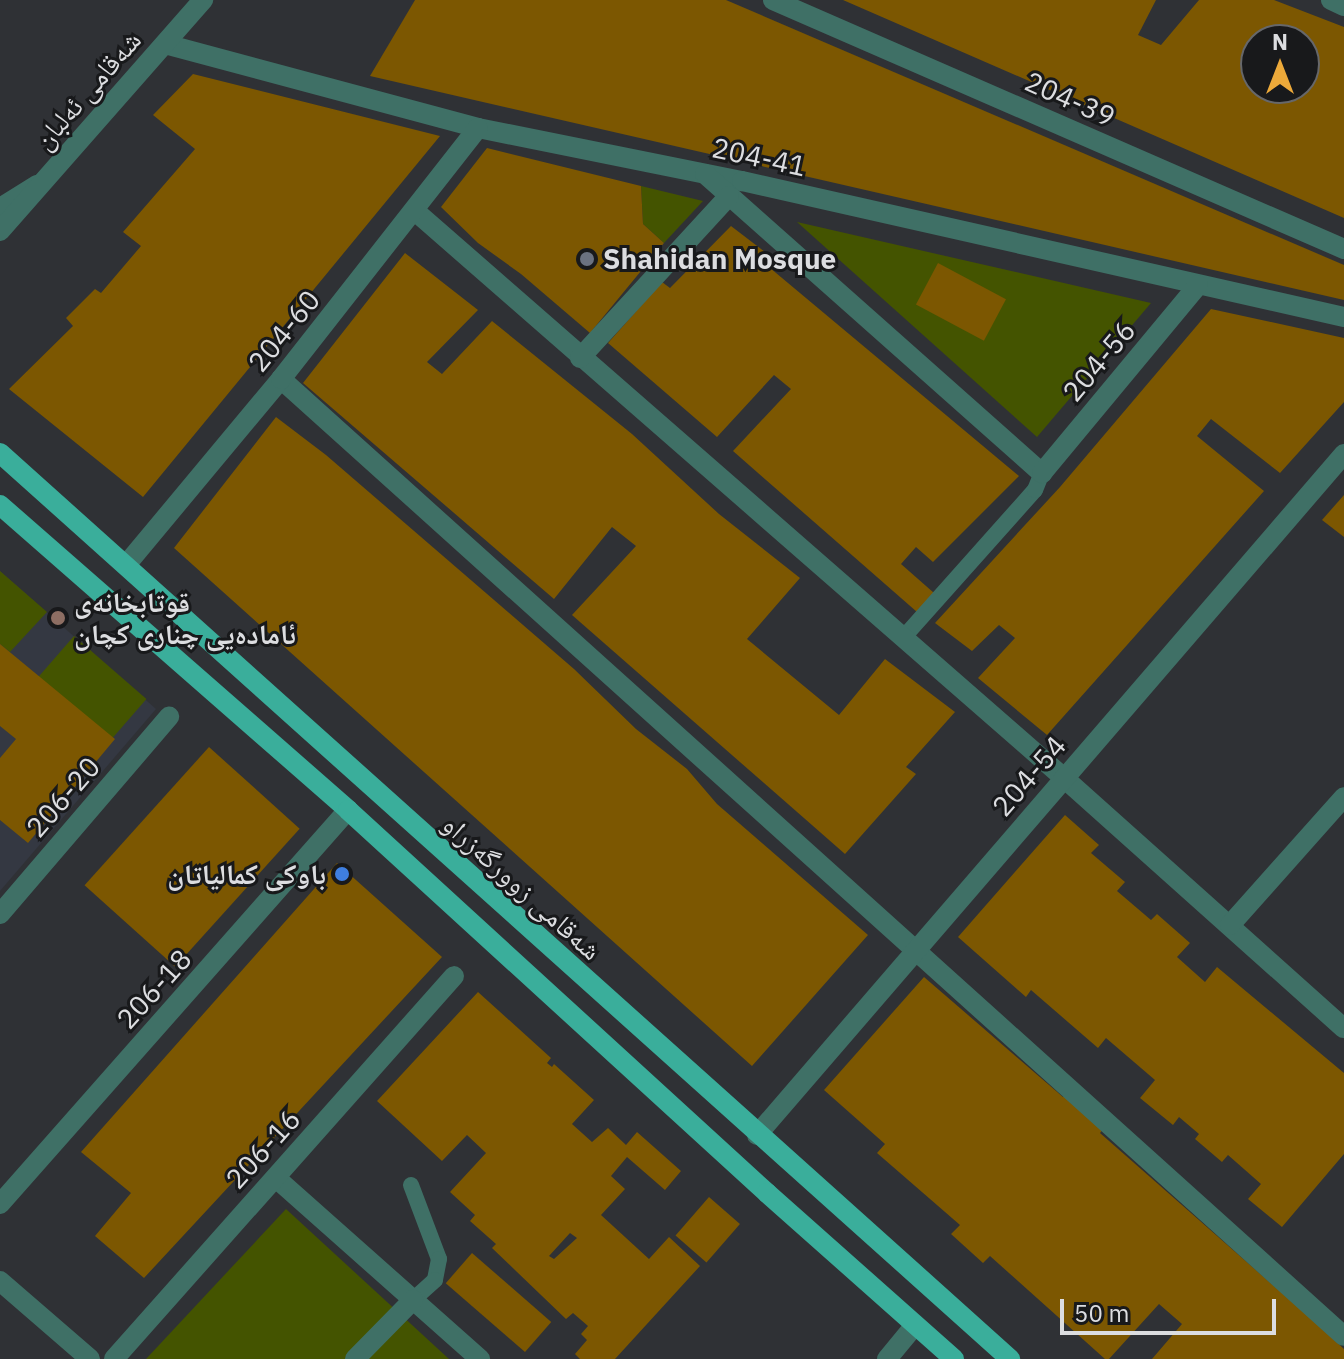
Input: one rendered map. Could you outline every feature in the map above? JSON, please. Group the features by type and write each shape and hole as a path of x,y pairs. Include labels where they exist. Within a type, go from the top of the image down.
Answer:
{"main road":[{"name":"شەقامی زوورگەزراو","path":"0,453 549,949 1010,1359"},
{"name":"شەقامی زوورگەزراو","path":"0,505 348,810 954,1359"},
{"path":"529,973 549,949"}],"street":[{"name":"شەقامی ئەلبان","path":"0,231 203,0"},
{"name":"204-39","path":"773,0 1344,249"},
{"path":"1331,0 1344,6"},
{"name":"204-41","path":"165,44 478,128 705,174 1344,317"},
{"name":"204-60","path":"126,565 281,379 478,128"},
{"path":"705,174 1042,473"},
{"name":"شەقامی ئەلبان","path":"0,208 24,190 45,182"},
{"path":"580,358 729,196"},
{"path":"415,211 1064,778 1344,1028"},
{"name":"204-56","path":"1042,473 1198,285"},
{"path":"281,379 914,953 1344,1336"},
{"name":"204-54","path":"757,1135 1344,454"},
{"name":"206-20","path":"0,914 169,717"},
{"path":"1230,925 1344,797"},
{"name":"206-18","path":"0,1204 348,810"},
{"name":"206-16","path":"114,1359 454,976"},
{"path":"276,1178 480,1359"},
{"path":"0,1281 90,1359"},
{"path":"355,1359 413,1300"},
{"path":"887,1359 915,1325"}],"lane":[{"path":"903,638 1035,490 1042,473"},
{"path":"411,1185 439,1259 435,1280 413,1300"}],"shaded area":[{"path":"0,571 156,709 0,891"}],"green space":[{"path":"641,186 703,201 664,243 643,224"},
{"path":"797,222 1151,303 1037,437"},
{"path":"0,571 47,612 10,652 0,644"},
{"path":"74,636 146,699 111,740 39,677"},
{"path":"286,1209 449,1359 146,1359"}],"building":[{"path":"415,0 726,0 1344,265 1344,300 370,76"},
{"path":"843,0 1156,0 1138,35 1161,45 1199,0 1274,0 1344,27 1344,218"},
{"path":"193,74 440,136 143,497 9,389 73,326 66,318 95,289 101,293 141,246 123,232 195,149 153,115"},
{"name":"Shahidan Mosque","path":"487,148 641,186 643,224 664,243 590,333 521,274 478,243 441,207"},
{"path":"731,226 765,252 758,258 1019,476 933,562 916,547 901,564 934,593 917,612 733,451 791,389 774,375 717,437 608,343 662,282 670,288"},
{"path":"405,253 478,310 427,362 442,374 492,321 632,434 719,514 800,578 747,639 839,715 885,659 955,712 906,767 916,774 845,854 572,615 636,546 612,527 554,599 303,383"},
{"path":"938,263 1006,299 984,341 916,304"},
{"path":"1211,309 1344,338 1344,402 1280,473 1211,419 1197,436 1264,491 1047,735 978,678 1015,638 999,625 972,651 935,623 1060,487"},
{"path":"276,417 326,455 574,669 636,729 687,769 717,804 868,935 752,1066 174,548"},
{"path":"1344,495 1344,537 1322,520"},
{"name":"قوتابخانەی ئامادەیی چناری کچان","path":"0,644 115,739 28,843 0,820 0,758 16,739 0,726"},
{"path":"209,747 300,829 175,967 85,885"},
{"path":"1065,815 1099,845 1091,853 1125,882 1117,891 1151,920 1157,914 1190,943 1177,957 1205,982 1217,967 1344,1073 1344,1154 1282,1227 1248,1199 1261,1184 1228,1155 1222,1162 1195,1139 1199,1134 1179,1117 1173,1125 1140,1098 1155,1080 1106,1038 1098,1048 1031,990 1026,997 958,937"},
{"path":"337,863 442,957 144,1278 95,1236 131,1193 81,1152"},
{"path":"924,977 1063,1097 1068,1092 1106,1126 1100,1133 1315,1322 1344,1349 1344,1359 1152,1359 1182,1324 1159,1304 1109,1359 1105,1359 990,1256 983,1263 951,1234 960,1225 877,1153 885,1144 824,1090"},
{"path":"478,992 551,1058 547,1063 552,1067 554,1064 594,1100 572,1124 592,1142 608,1128 626,1145 637,1132 681,1171 665,1190 627,1157 611,1176 625,1189 601,1215 649,1259 669,1237 700,1266 615,1359 580,1359 575,1354 587,1340 581,1334 588,1326 573,1313 566,1319 492,1248 496,1244 470,1221 475,1215 450,1192 486,1153 467,1135 442,1161 377,1101","holes":["570,1233 577,1238 554,1259 549,1256"]},
{"path":"709,1197 740,1224 706,1262 676,1235"},
{"path":"472,1253 551,1322 525,1352 446,1283"}],"place":[{"name":"Shahidan Mosque","path":"587,259"},
{"name":"قوتابخانەی ئامادەیی چناری کچان","path":"58,618"},
{"name":"باوکی کمالیاتان","path":"342,874"}]}
